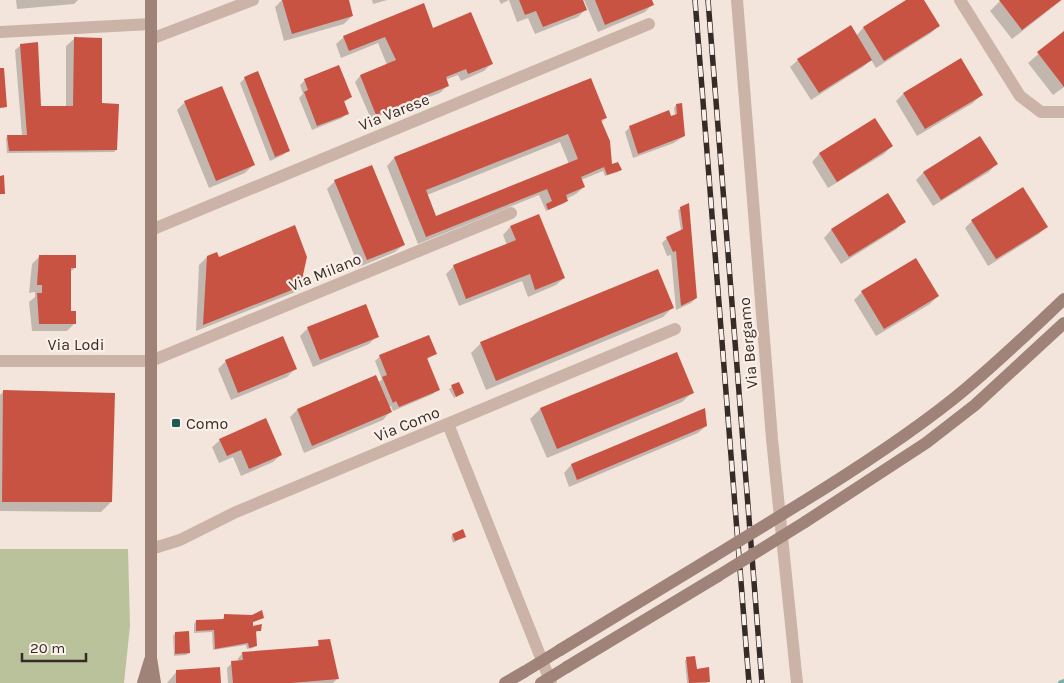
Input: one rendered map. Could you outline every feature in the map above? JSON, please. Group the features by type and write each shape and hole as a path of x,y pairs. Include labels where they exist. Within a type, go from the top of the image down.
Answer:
{"main road":[{"path":"151,0 151,658 155,683"},
{"path":"505,683 871,459 952,400 990,368 1064,299"},
{"path":"541,683 805,522 940,432 975,405 1064,323"},
{"path":"143,683 151,658"}],"street":[{"path":"151,39 253,0"},
{"name":"Via Bergamo","path":"737,0 772,429 798,683"},
{"path":"960,0 1020,96 1041,112 1064,112"},
{"path":"0,32 151,24"},
{"name":"Via Varese","path":"151,230 649,24"},
{"name":"Via Milano","path":"151,361 511,213"},
{"name":"Via Como","path":"151,549 180,540 236,512 675,329"},
{"name":"Via Lodi","path":"0,361 151,361"},
{"path":"448,424 551,683"}],"green space":[{"path":"0,549 128,549 130,626 124,683 0,683"}],"building":[{"path":"282,0 349,0 353,16 292,34"},
{"path":"519,0 583,0 587,10 543,27 536,11 525,15"},
{"path":"595,0 652,0 654,5 605,25"},
{"path":"906,0 924,0 940,26 884,61 863,27"},
{"path":"999,0 1061,0 1022,30"},
{"path":"424,3 433,28 471,12 493,64 468,74 466,69 446,77 449,86 376,115 360,75 396,60 385,37 349,51 343,36"},
{"path":"851,25 872,60 819,93 797,59"},
{"path":"1064,31 1064,87 1037,52"},
{"path":"74,37 102,38 102,103 119,104 117,150 9,151 7,135 27,135 20,44 38,42 41,106 73,106"},
{"path":"961,58 983,95 925,129 903,93"},
{"path":"339,65 352,97 344,101 349,114 317,126 304,92 308,90 304,79"},
{"path":"0,68 4,68 7,107 0,108"},
{"path":"258,71 290,151 275,157 244,77"},
{"path":"591,78 607,118 601,120 610,141 612,164 618,162 622,170 607,175 604,167 581,177 585,187 566,195 568,201 548,210 546,204 552,201 547,189 426,237 394,157","holes":["568,134 578,159 436,216 426,190"]},
{"path":"222,86 255,165 216,181 184,101"},
{"path":"682,103 685,136 638,154 629,126 669,110 671,116 677,114 676,104"},
{"path":"875,118 893,146 837,182 819,153"},
{"path":"980,136 998,164 941,200 923,172"},
{"path":"372,165 405,245 367,260 334,180"},
{"path":"4,175 5,194 0,194 0,176"},
{"path":"1023,187 1048,227 996,259 971,220"},
{"path":"888,193 906,222 849,257 831,229"},
{"path":"689,203 697,298 681,306 676,251 673,252 666,237 683,229 680,207"},
{"path":"539,214 565,278 535,290 530,274 466,299 453,265 516,240 510,226"},
{"path":"295,225 307,257 303,275 307,284 203,325 207,256 217,252 219,257"},
{"path":"39,255 76,255 76,268 71,268 71,311 76,311 76,324 39,324 37,293 42,293 42,285 37,285"},
{"path":"916,258 939,296 884,329 861,291"},
{"path":"658,269 674,308 496,381 480,342"},
{"path":"366,304 379,337 320,360 307,327"},
{"path":"429,335 437,354 427,358 440,390 399,407 396,401 393,403 382,377 387,375 379,355"},
{"path":"283,336 297,369 238,393 225,360"},
{"path":"677,352 694,393 557,449 540,408"},
{"path":"376,375 392,412 312,446 297,409"},
{"path":"459,382 464,393 456,397 451,385"},
{"path":"3,390 115,393 112,502 2,502"},
{"path":"705,408 707,426 577,480 571,464"},
{"path":"266,418 282,455 249,469 241,450 227,456 219,439"},
{"path":"463,529 466,537 455,541 452,534"},
{"path":"262,610 264,618 253,622 253,626 262,624 261,631 256,631 257,646 249,648 248,643 215,649 214,630 196,631 196,620 224,619 224,614 252,615"},
{"path":"189,631 190,653 175,654 175,632"},
{"path":"330,639 339,679 291,683 233,683 231,661 243,660 242,652 319,646 318,640"},
{"path":"695,656 697,669 709,667 710,682 689,683 686,657"},
{"path":"220,667 221,683 176,683 176,670"}],"railway":[{"path":"695,0 749,683"},
{"path":"708,0 762,683"}],"place":[{"name":"Como","path":"176,423"}]}
